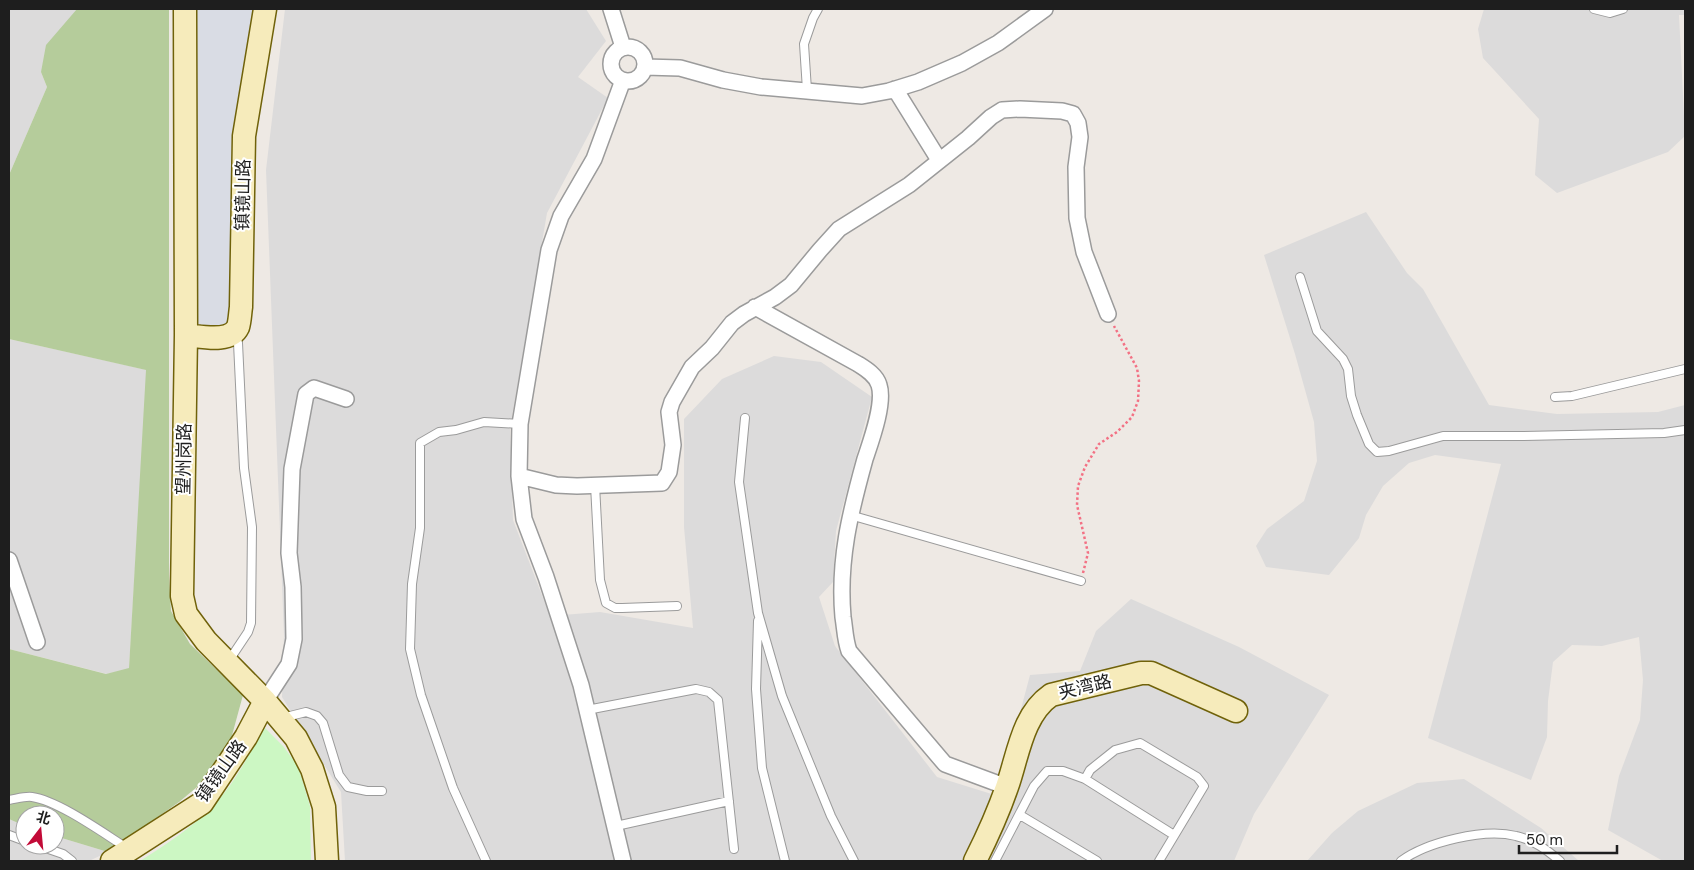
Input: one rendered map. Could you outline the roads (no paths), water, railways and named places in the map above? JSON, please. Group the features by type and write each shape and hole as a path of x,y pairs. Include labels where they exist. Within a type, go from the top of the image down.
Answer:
{"street":[{"name":"望州岗路","path":"184,9 186,336 182,596 186,614 206,641 266,700 296,738 312,769 324,808 327,861"},
{"name":"镇镜山路","path":"234,332 238,326 241,307 244,136 265,9"},
{"path":"611,9 623,47"},
{"path":"645,66 680,68 745,85 862,96 918,82 962,63 998,43 1045,9"},
{"path":"628,46 643,55 645,66 639,77 629,81 623,80 614,74 610,64 614,54 623,47 628,46"},
{"path":"623,80 594,159 561,216 549,250 520,424 519,476 524,519 581,685 624,861"},
{"path":"895,89 940,160"},
{"path":"519,476 556,485 595,486 662,483 669,472 673,445 669,412 676,393 692,367 712,348 732,323 791,285 839,229 909,185 1002,110 1062,111 1073,114 1078,123 1080,137 1076,167 1077,218 1084,252 1108,314"},
{"path":"756,307 858,364 872,374 879,385 880,409 850,515 844,552 842,601 846,641 849,651 945,764 1007,787"},
{"path":"186,336 221,337 234,332"},
{"path":"266,700 289,664 294,639 293,587 289,553 292,469 306,394 314,388 346,399"},
{"path":"9,560 37,642"},
{"name":"夹湾路","path":"975,861 992,828 1029,721 1040,702 1051,695 1141,673 1151,673 1236,711"},
{"name":"镇镜山路","path":"121,856 202,803 246,737 266,700"}],"lane":[{"path":"807,90 804,44 818,9"},
{"path":"1594,9 1610,13 1623,9"},
{"path":"1300,277 1317,331 1343,359 1348,370 1351,396 1357,415 1369,444 1377,452 1389,451 1443,436 1664,433 1685,430"},
{"path":"227,663 248,632 251,623 253,567 252,528 244,468 238,343 234,332"},
{"path":"1555,398 1572,396 1685,369"},
{"path":"745,418 739,482 758,613 782,696 831,816 854,861"},
{"path":"486,861 453,788 421,695 410,649 412,584 420,528 420,443 439,432 484,422 520,424"},
{"path":"595,486 600,580 606,603 615,608 677,606"},
{"path":"850,515 1082,581"},
{"path":"758,613 756,689 762,768 785,861"},
{"path":"587,710 696,689 709,692 718,700 734,849"},
{"path":"280,719 306,712 317,716 323,723 339,775 348,787 367,791 382,791"},
{"path":"1084,779 1090,770 1115,750 1140,743 1197,777 1204,786 1159,861"},
{"path":"995,861 1034,786 1047,771 1063,771 1084,779 1174,835"},
{"path":"9,800 30,796 71,813 121,856"},
{"path":"616,826 728,801"},
{"path":"1020,815 1097,861"},
{"path":"1401,861 1435,844 1464,836 1486,834 1516,836 1541,846 1560,861"}]}
